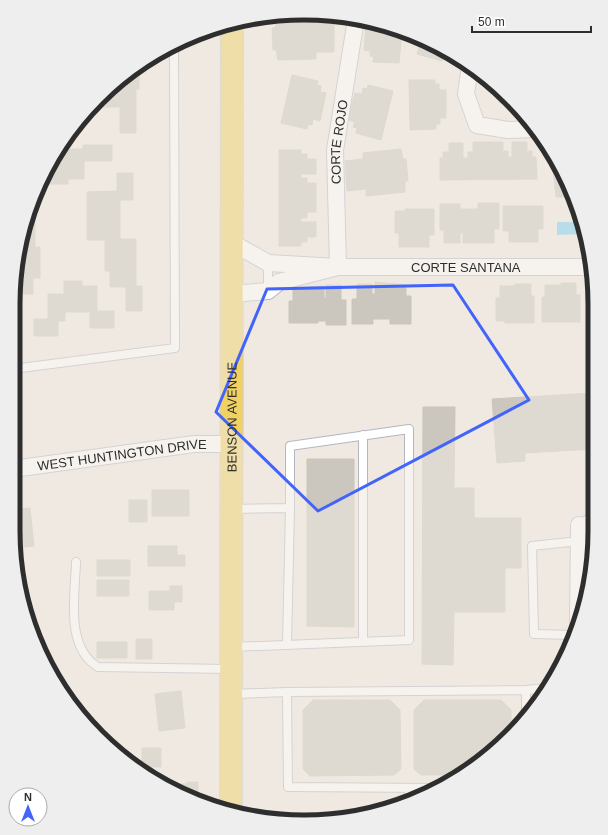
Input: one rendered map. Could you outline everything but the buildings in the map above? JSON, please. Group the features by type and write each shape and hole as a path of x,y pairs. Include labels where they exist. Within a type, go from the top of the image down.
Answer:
{"main road":[{"name":"BENSON AVENUE","path":"231,805 230,444 232,29"}],"street":[{"name":"CORTE ROJO","path":"338,267 335,150 355,24"},
{"path":"469,73 466,94 477,124 508,130 528,129"},
{"name":"CORTE SANTANA","path":"231,242 268,263 338,267 586,267"},
{"name":"CORTE SANTANA","path":"231,294 268,291 279,282 338,267"},
{"name":"WEST HUNTINGTON DRIVE","path":"20,468 194,444 230,444"},
{"path":"579,524 581,592"}],"lane":[{"path":"20,368 175,348 174,51"},
{"path":"268,263 268,291"},
{"path":"231,647 287,645 364,642 408,640 408,429 290,446 287,645"},
{"path":"363,435 364,642"},
{"path":"231,509 290,508"},
{"path":"579,524 588,519"},
{"path":"568,635 534,634 532,546 579,541"},
{"path":"76,562 75,626 78,640 83,652 93,664 98,667 231,669"},
{"path":"231,694 540,689"},
{"path":"526,690 526,708"},
{"path":"287,692 288,787 425,788"},
{"path":"409,788 409,794"}],"highlighted area":[{"path":"453,285 529,400 318,511 216,412 267,289"}],"water":[{"path":"557,222 576,222 579,234 557,235"}]}
